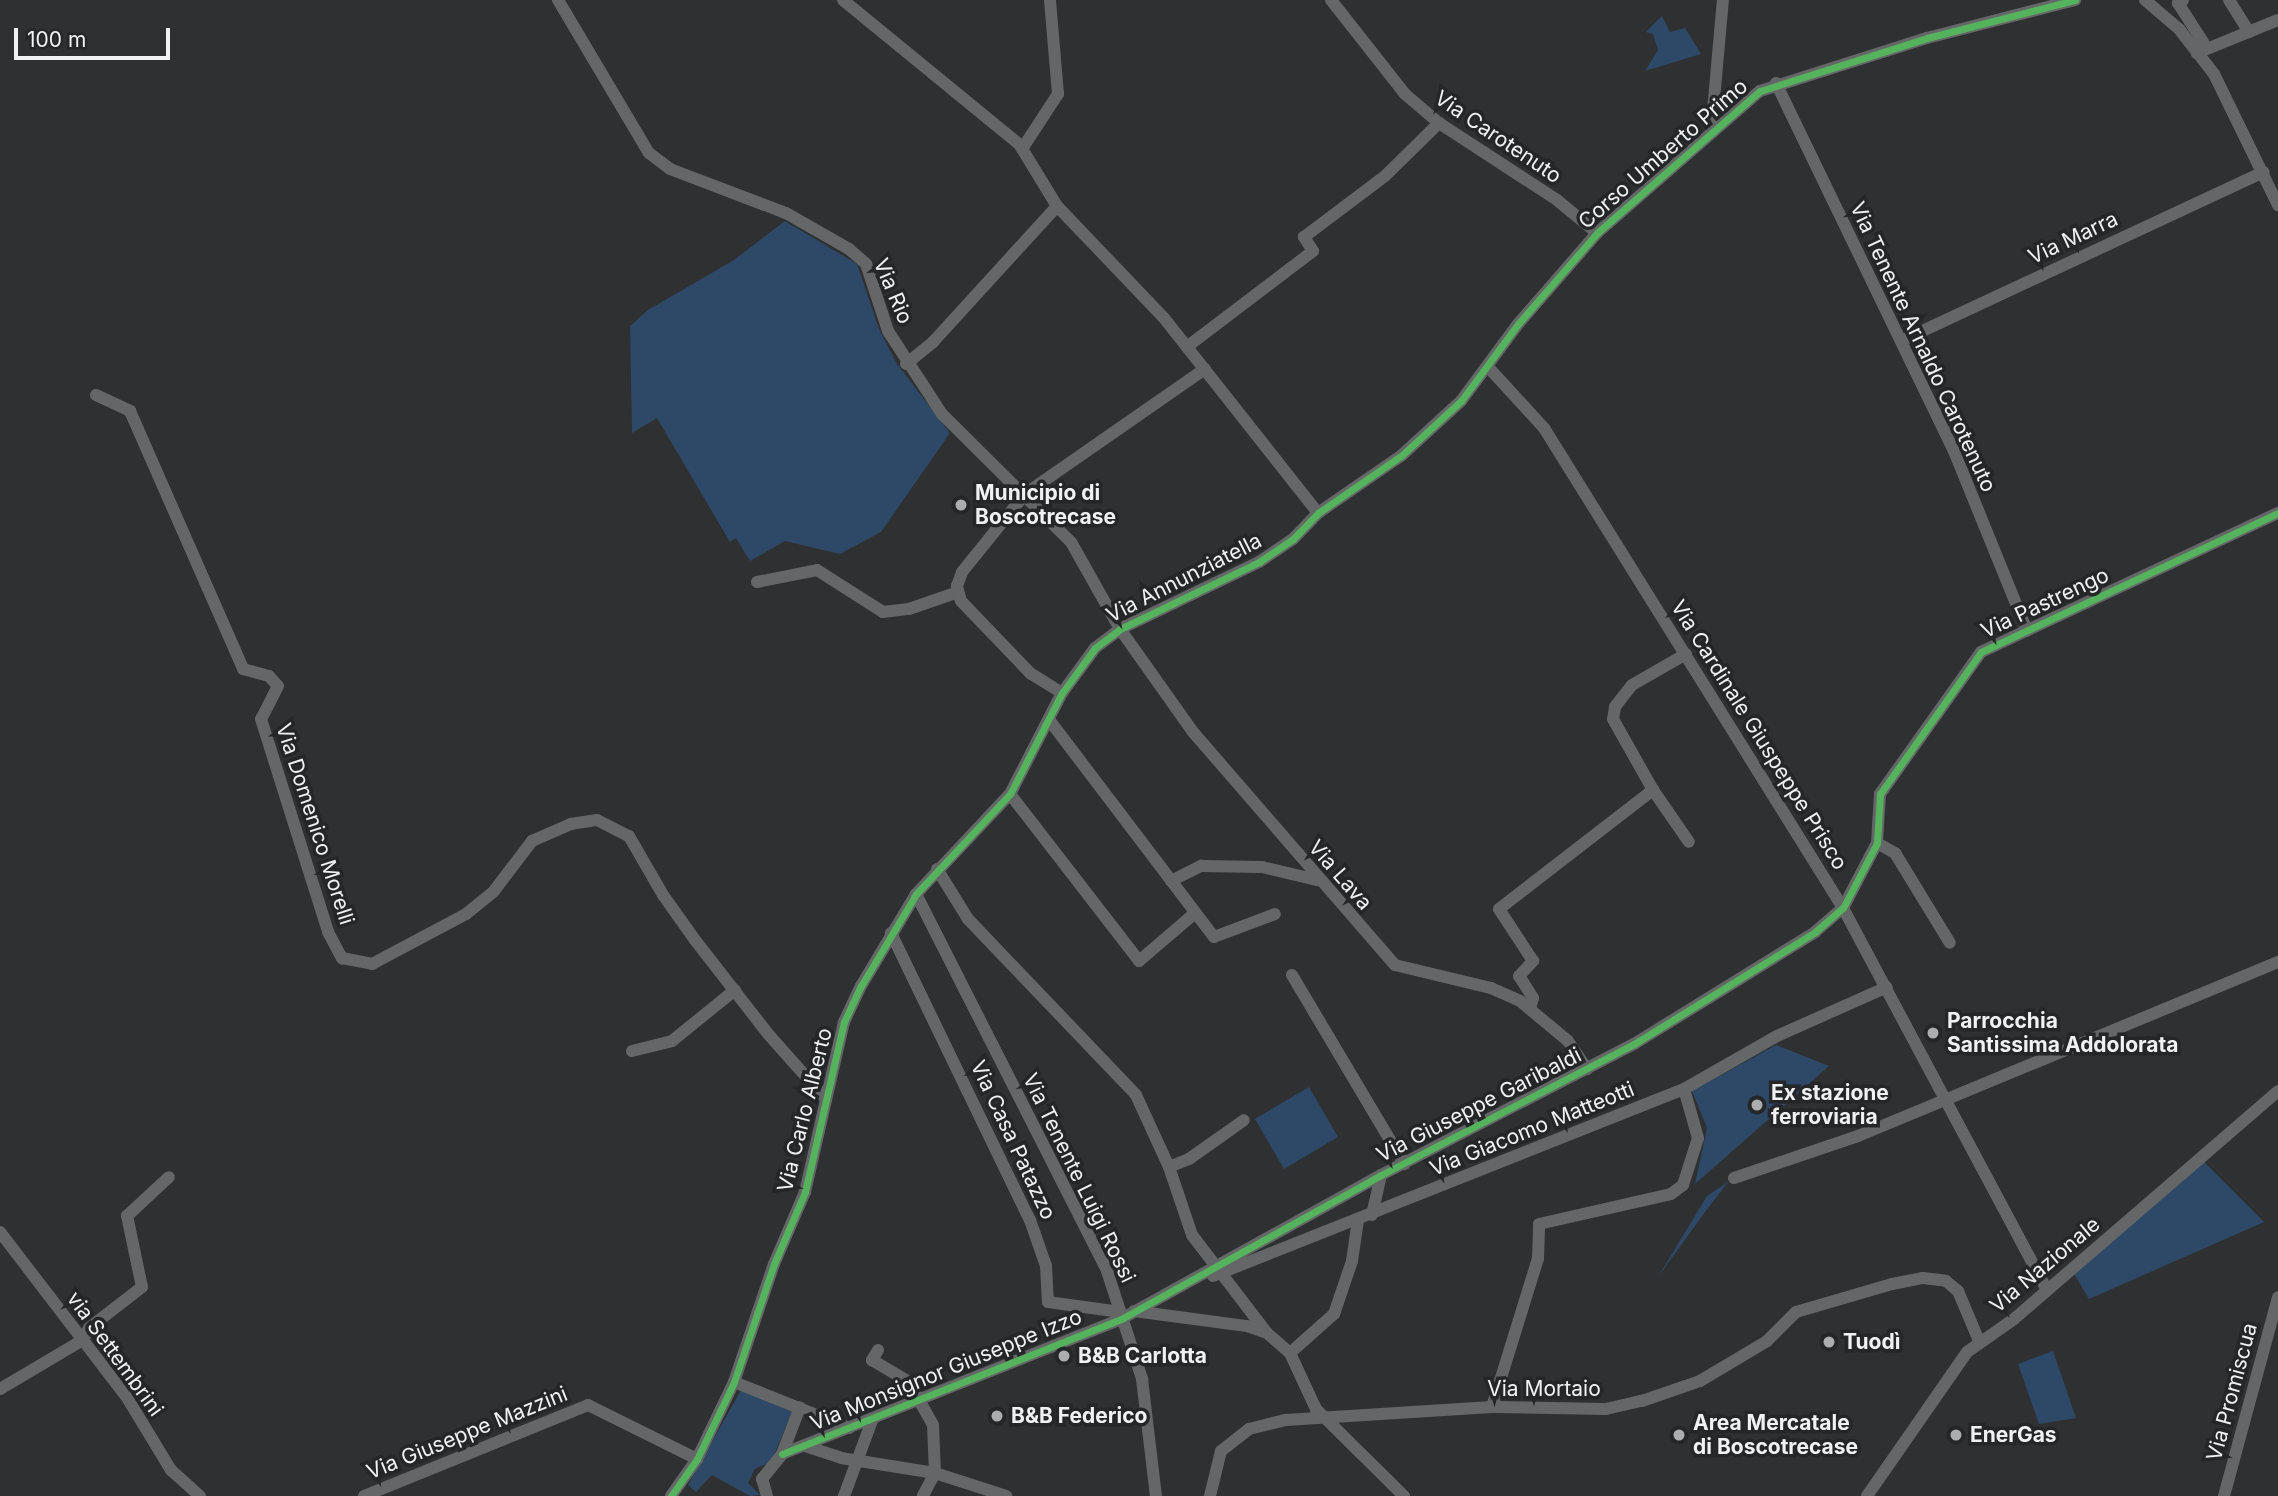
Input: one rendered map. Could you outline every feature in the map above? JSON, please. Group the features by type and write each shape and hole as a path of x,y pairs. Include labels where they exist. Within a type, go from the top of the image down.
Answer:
{"street":[{"name":"Via Rio","path":"558,0 649,153 670,169 786,213 849,248 866,264 888,331 906,364 942,414 1071,542 1120,629"},
{"path":"842,0 1022,149 1057,206 1099,246 1188,346 1318,513"},
{"path":"1022,149 1058,94 1050,0"},
{"name":"Via Carotenuto","path":"1331,0 1395,83 1438,123 1557,200 1597,233"},
{"path":"1720,123 1713,111 1723,0"},
{"name":"Corso Umberto Primo","path":"1489,368 1518,324 1597,233 1720,123 1776,83 2075,0"},
{"path":"2145,0 2214,74 2278,205"},
{"path":"2183,0 2178,3 2203,42 2197,53"},
{"path":"2229,0 2249,32"},
{"path":"2197,53 2278,20"},
{"name":"Via Tenente Arnaldo Carotenuto","path":"1776,83 1954,451 2027,631"},
{"path":"1188,346 1313,251 1304,237 1385,176 1438,123"},
{"name":"Via Marra","path":"1901,341 2263,173"},
{"path":"906,364 933,342 1057,206"},
{"name":"Via Annunziatella","path":"916,894 1010,794 1062,693 1095,648 1120,629 1259,562 1293,539 1318,513 1419,440 1489,368"},
{"name":"Via Cardinale Giuspeppe Prisco","path":"1489,368 1544,428 1843,908 1943,1100 2047,1290"},
{"path":"1062,693 1031,674 961,601 958,592 962,572 1025,495 1205,369"},
{"name":"Via Domenico Morelli","path":"96,395 130,411 243,668 269,676 278,685 261,719 328,932 342,958 373,964 466,914 494,891 532,841 571,824 597,820 629,836 670,906 735,990 826,1099"},
{"name":"Via Pastrengo","path":"1843,908 1877,843 1880,794 1981,652 2278,513"},
{"path":"757,582 817,570 883,612 909,609 958,592"},
{"name":"Via Lava","path":"1120,629 1193,732 1317,880 1395,965 1491,988 1530,1008 1568,1041 1587,1069"},
{"path":"1686,654 1632,685 1615,707 1613,719 1653,790 1689,842"},
{"path":"1050,720 1214,937 1275,914"},
{"path":"1530,1008 1533,998 1519,976 1533,961 1499,909 1653,790"},
{"path":"1010,794 1139,961 1195,914"},
{"path":"1877,843 1895,853 1950,943"},
{"path":"1171,881 1201,866 1262,867 1317,880"},
{"path":"937,869 968,919 1136,1095 1168,1167 1189,1228 1218,1271 1267,1333 1290,1353 1309,1399 1404,1496"},
{"name":"Via Carlo Alberto","path":"671,1496 697,1459 734,1382 774,1264 805,1192 844,1021 891,933 916,894"},
{"name":"Via Tenente Luigi Rossi","path":"916,894 1107,1271 1125,1314 1142,1379 1156,1496"},
{"name":"Via Giuseppe Garibaldi","path":"1218,1271 1381,1175 1587,1069 1780,954 1843,908"},
{"name":"Via Casa Patazzo","path":"891,933 1030,1220 1046,1266 1048,1302 1125,1314"},
{"path":"1734,1178 1795,1160 2278,962"},
{"path":"1292,975 1404,1164"},
{"name":"Via Giacomo Matteotti","path":"1125,1314 1218,1271 1372,1215 1684,1089 1777,1036 1886,987"},
{"path":"632,1051 672,1041 735,990"},
{"path":"1492,1407 1538,1258 1539,1224 1671,1194 1684,1185 1698,1138 1684,1089"},
{"name":"Via Nazionale","path":"1867,1496 1979,1341 2047,1290 2278,1091"},
{"path":"1168,1167 1189,1159 1244,1121"},
{"path":"1372,1215 1381,1175"},
{"path":"0,1389 83,1340 89,1328 142,1287 127,1216 169,1177"},
{"path":"1290,1353 1334,1314 1352,1261 1358,1220"},
{"name":"via Settembrini","path":"0,1232 126,1396 171,1469 200,1496"},
{"name":"Via Mortaio","path":"1210,1496 1221,1451 1249,1429 1286,1420 1492,1407 1606,1409 1642,1401 1709,1376 1767,1341 1796,1312 1856,1292 1923,1279 1946,1280 1958,1291 1979,1341"},
{"name":"Via Promiscua","path":"2224,1496 2278,1297"},
{"path":"1125,1314 1247,1326 1267,1333"},
{"name":"Via Monsignor Giuseppe Izzo","path":"782,1454 1125,1314"},
{"path":"878,1350 872,1360 909,1382 935,1433 935,1473 923,1496"},
{"path":"734,1382 849,1428"},
{"name":"Via Giuseppe Mazzini","path":"364,1496 588,1405 697,1459"},
{"path":"767,1496 762,1479 782,1454 800,1407"},
{"path":"844,1496 873,1418"},
{"path":"805,1446 857,1461 935,1473 1006,1496"}],"shaded area":[{"path":"1662,16 1670,32 1685,28 1701,54 1645,71 1658,50 1653,34 1646,32"},
{"path":"785,221 857,264 879,329 897,364 950,433 881,532 840,554 785,541 750,561 736,538 730,542 657,418 632,433 630,326 648,310 734,260"},
{"path":"1776,1045 1829,1066 1695,1184 1707,1128 1692,1091"},
{"path":"1309,1087 1338,1137 1284,1169 1255,1119"},
{"path":"2204,1162 2264,1222 2089,1299 2074,1274"},
{"path":"1728,1182 1705,1212 1658,1277 1707,1196"},
{"path":"2053,1351 2076,1418 2039,1424 2018,1364"},
{"path":"741,1390 792,1412 771,1462 755,1469 748,1483 760,1495 750,1496 712,1475 696,1492 688,1485"}],"cycle path":[{"path":"671,1496 697,1459 734,1382 774,1264 805,1192 844,1022 861,986 916,894 1010,794 1062,693 1095,648 1120,629 1259,562 1293,539 1318,513 1402,455 1461,401 1518,324 1597,233 1760,91 1927,38 2075,0"},
{"path":"782,1454 1123,1318 1381,1175 1634,1044 1815,932 1843,908 1877,843 1880,794 1981,652 2278,513"}],"place":[{"name":"Municipio di Boscotrecase","path":"961,505"},
{"name":"Parrocchia Santissima Addolorata","path":"1933,1033"},
{"name":"Ex stazione ferroviaria","path":"1757,1105"},
{"name":"Tuodì","path":"1829,1342"},
{"name":"B&B Carlotta","path":"1064,1356"},
{"name":"B&B Federico","path":"997,1416"},
{"name":"Area Mercatale di Boscotrecase","path":"1679,1435"},
{"name":"EnerGas","path":"1956,1435"}]}
